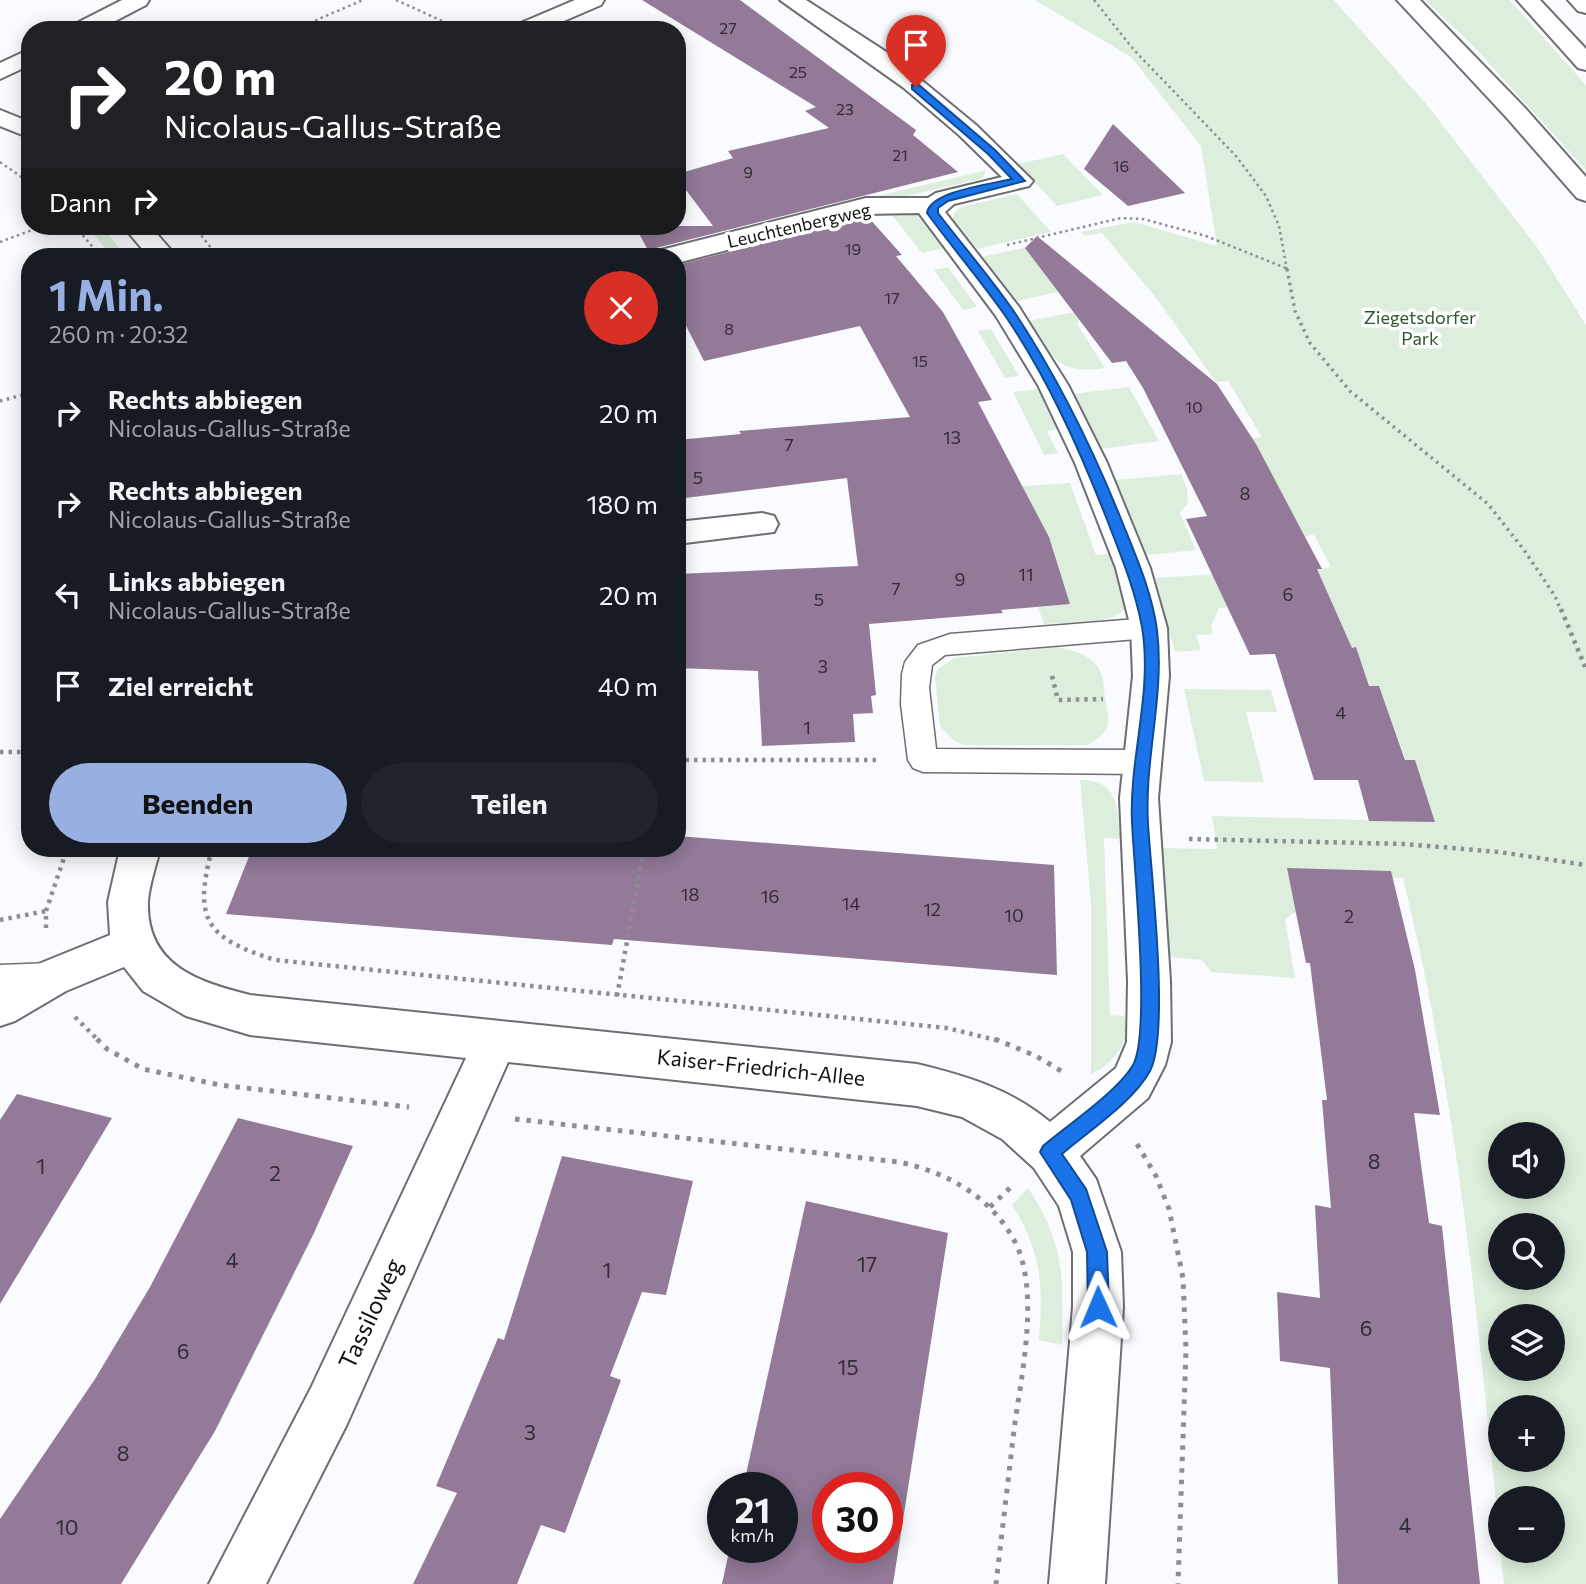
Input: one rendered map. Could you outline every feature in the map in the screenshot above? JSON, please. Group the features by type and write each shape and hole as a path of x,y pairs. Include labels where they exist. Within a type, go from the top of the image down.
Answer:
{"main road":[{"path":"98,21 138,0"},
{"path":"545,21 593,0"},
{"path":"791,0 872,53 938,104 1020,181 945,198 933,206 936,220 1009,313 1053,385 1091,463 1133,568 1149,628 1152,676 1141,762 1139,837 1149,981 1149,1042 1143,1065 1132,1083 1050,1152"},
{"path":"1408,0 1507,103 1586,193"},
{"path":"1528,0 1586,63"},
{"path":"0,72 21,61"},
{"path":"0,117 21,127"},
{"name":"Leuchtenbergweg","path":"686,252 866,206 886,207 910,203 933,206"},
{"path":"686,532 761,524"},
{"path":"0,1007 51,978 132,945 128,902 138,857"},
{"name":"Kaiser-Friedrich-Allee","path":"132,945 158,978 201,1002 250,1015 917,1085 971,1098 1018,1124 1050,1152 1079,1195 1097,1252 1098,1307 1077,1584"},
{"name":"Tassiloweg","path":"237,1584 329,1406 496,1040"}],"lane":[{"path":"1141,762 923,760 914,678 916,665 923,654 950,644 1149,628"},
{"path":"0,980 51,978"}],"path":[{"path":"347,0 354,4"},
{"path":"314,21 363,0"},
{"path":"396,0 442,21"},
{"path":"1094,0 1134,50 1236,156 1266,196 1279,226 1295,311 1310,343 1350,391 1488,505 1524,550 1555,596 1586,669"},
{"path":"0,162 21,177"},
{"path":"965,255 1099,223 1135,218 1178,227 1288,269"},
{"path":"0,242 21,234"},
{"path":"0,401 21,395"},
{"path":"1073,699 1105,699"},
{"path":"0,751 21,752"},
{"path":"686,760 923,760"},
{"path":"1139,837 1405,844 1499,852 1586,865"},
{"path":"64,857 46,911 46,946 51,978 74,1016 107,1049 143,1069 220,1085 899,1162 931,1169 959,1183 990,1207 1015,1241 1026,1280 1027,1324 996,1584"},
{"path":"606,1051 642,857"},
{"path":"0,919 46,911"}],"green space":[{"name":"Ziegetsdorfer Park","path":"1035,0 1334,0 1428,106 1537,247 1586,325 1586,1584 1504,1584 1501,1563 1565,1563 1565,1486 1494,1486 1493,1472 1565,1472 1565,1395 1488,1395 1488,1425 1452,1126 1422,961 1403,878 1296,874 1304,913 1293,913 1285,920 1295,978 1211,972 1202,960 1169,957 1159,848 1217,849 1212,816 1435,822 1415,761 1406,760 1379,686 1369,686 1356,648 1352,648 1317,569 1331,567 1314,535 1305,536 1267,466 1241,441 1262,437 1228,381 1216,382 1157,299 1102,233 1085,236 1081,232 1134,222 1217,246 1201,146 1131,57"},
{"path":"1425,0 1510,0 1586,85 1586,170 1477,50"},
{"path":"1063,154 1103,195 1057,206 1018,164"},
{"path":"987,170 981,179 885,201 869,198"},
{"path":"1017,194 1051,232 977,249 953,220 954,213 961,207"},
{"path":"900,212 918,215 945,248 922,253 891,214"},
{"path":"94,235 109,235 119,248 105,248"},
{"path":"1045,243 1036,262 1058,292 1017,301 982,257"},
{"path":"948,267 977,307 963,310 934,270"},
{"path":"1085,310 1077,324 1105,368 1089,370 1066,366 1051,354 1029,321"},
{"path":"991,329 1019,376 1005,378 978,331"},
{"path":"1129,387 1159,441 1100,449 1072,394"},
{"path":"1038,389 1057,429 1047,431 1058,453 1044,455 1013,392"},
{"path":"1181,474 1187,488 1188,503 1180,513 1196,550 1147,555 1116,480"},
{"path":"1070,483 1096,555 1110,554 1125,609 1110,618 1044,624 1038,607 1070,604 1050,541 966,490"},
{"path":"1218,574 1230,607 1219,608 1211,626 1213,634 1196,635 1201,650 1175,652 1154,578"},
{"path":"1057,647 1087,657 1097,665 1101,674 1108,720 1105,731 1096,740 1088,745 964,745 955,741 940,726 935,678 938,669 954,658"},
{"path":"1184,689 1271,690 1277,712 1246,712 1264,782 1204,781"},
{"path":"1080,780 1103,785 1114,798 1116,806 1121,839 1104,838 1110,1015 1129,1017 1126,1036 1119,1051 1107,1064 1091,1074 1091,903"},
{"path":"1028,1188 1049,1227 1060,1263 1062,1345 1039,1340 1041,1302 1035,1254 1012,1205"}],"building":[{"path":"642,0 740,0 916,130 913,135 958,172 656,248 647,248 640,235 686,235 686,226 713,226 686,190 686,171 733,158 728,151 829,128 805,111 816,107 686,27 686,21 676,21"},
{"path":"1113,124 1185,193 1128,206 1084,169"},
{"path":"868,217 902,255 896,256 943,312 992,400 978,402 1049,537 1070,604 1001,610 1003,613 869,624 876,695 871,696 873,713 853,714 855,742 762,746 758,671 686,668 686,574 858,566 847,478 686,498 686,439 741,434 739,431 910,417 860,326 704,361 686,326 686,263"},
{"path":"1037,236 1217,384 1256,444 1322,569 1317,569 1352,648 1356,647 1369,686 1379,686 1405,760 1415,760 1435,822 1369,821 1358,780 1314,780 1275,654 1250,655 1186,519 1207,516 1143,388 1126,361 1112,363 1025,248"},
{"path":"686,837 1054,865 1057,975 614,939 612,945 226,914 249,857 686,857"},
{"path":"1287,868 1391,871 1415,970 1440,1115 1414,1113 1429,1223 1442,1226 1480,1584 1338,1584 1330,1368 1280,1361 1277,1292 1320,1298 1315,1205 1331,1208 1322,1100 1327,1100 1310,963 1306,963"},
{"path":"17,1094 112,1118 0,1304 0,1120"},
{"path":"238,1118 353,1146 313,1235 215,1431 121,1584 0,1584 0,1519 95,1379 150,1287"},
{"path":"562,1156 693,1181 666,1295 642,1292 610,1376 621,1380 565,1533 541,1525 517,1584 413,1584 457,1493 436,1486 498,1338 504,1340"},
{"path":"806,1201 948,1233 903,1520 903,1472 812,1472 812,1563 896,1563 893,1584 722,1584 727,1563 798,1563 798,1472 747,1472"}],"route":[{"path":"916,87 992,152 1020,181 945,198 933,206 932,213 1009,313 1053,385 1091,463 1133,568 1152,647 1152,676 1139,798 1139,837 1149,981 1149,1042 1143,1065 1132,1083 1050,1152 1079,1195 1097,1252 1098,1307"}]}
